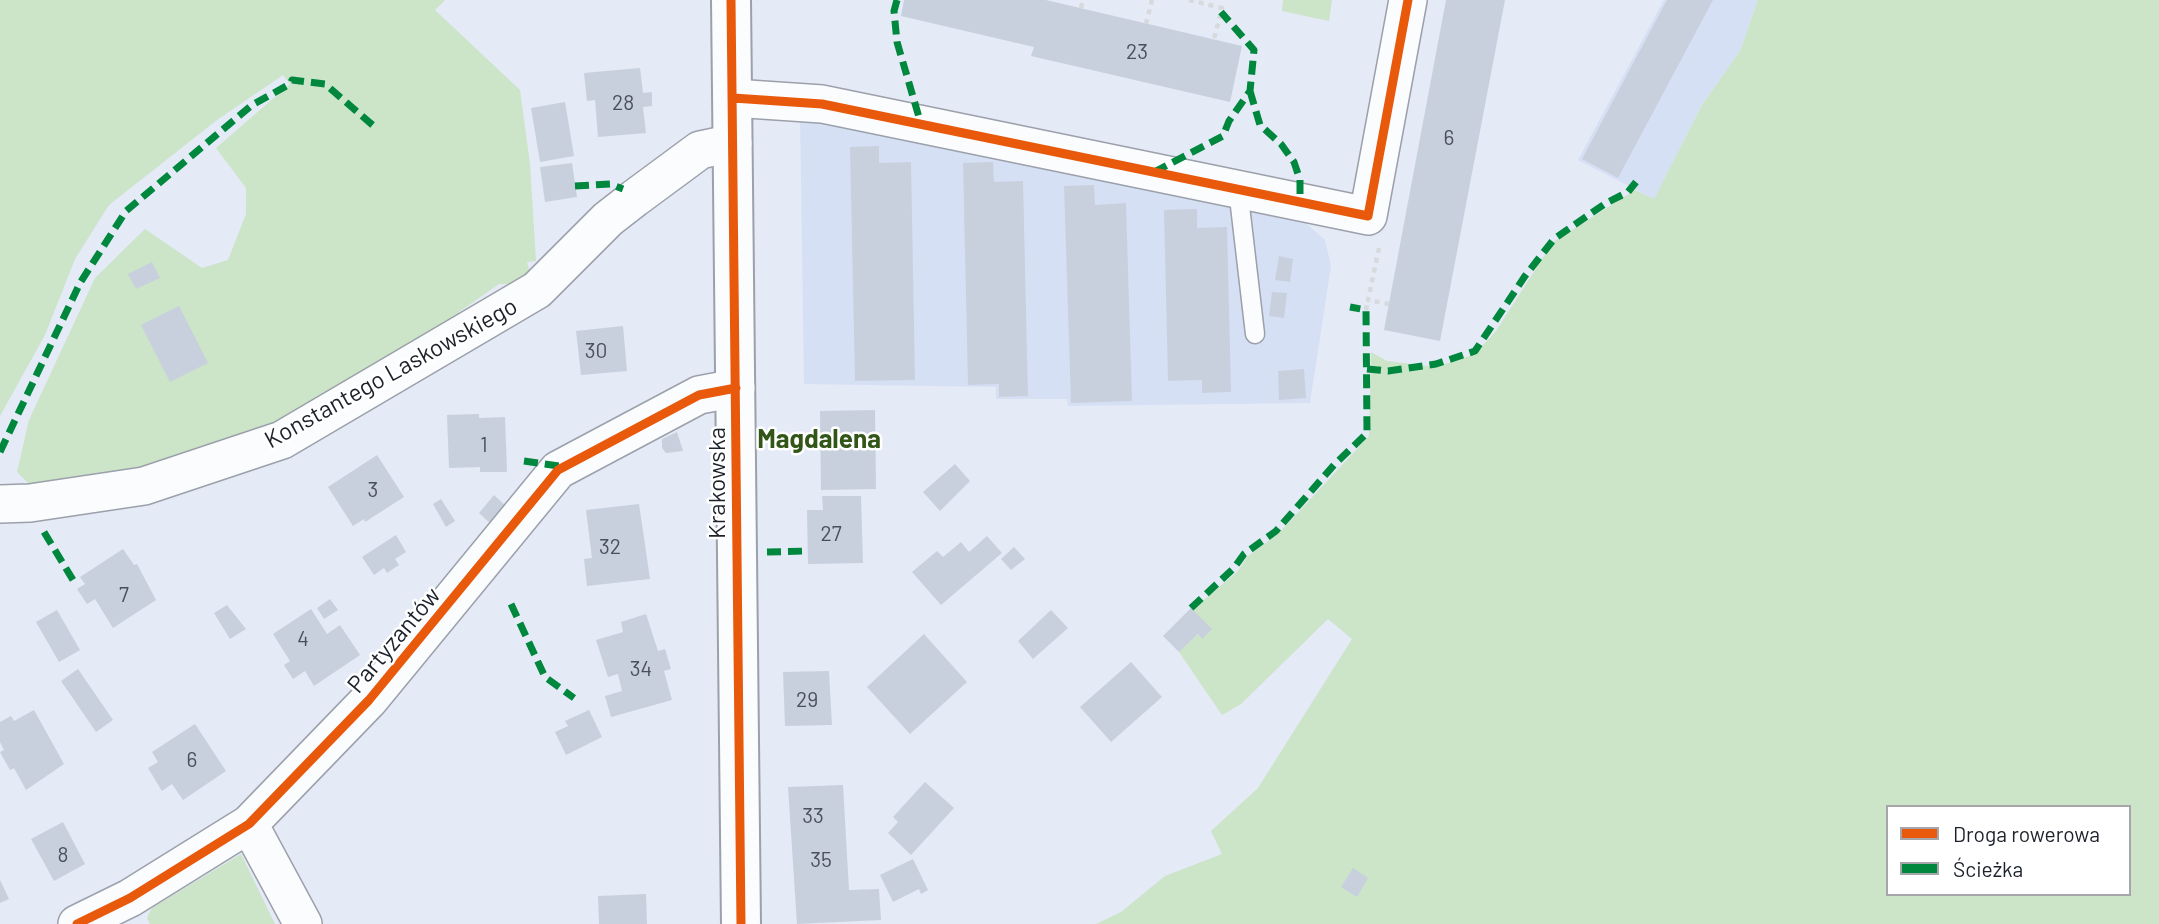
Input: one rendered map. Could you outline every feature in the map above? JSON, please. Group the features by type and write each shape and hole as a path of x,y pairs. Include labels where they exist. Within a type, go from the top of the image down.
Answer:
{"street":[{"name":"Krakowska","path":"732,0 741,924"},
{"path":"733,99 822,104 1368,216 1408,0"},
{"name":"Konstantego Laskowskiego","path":"0,503 30,503 144,486 282,440 537,290 608,219 657,182 700,150 733,143"},
{"name":"Partyzantów","path":"77,924 130,898 249,824 369,700 558,470 699,395 736,388"},
{"path":"249,824 303,924"}],"lane":[{"path":"1238,189 1255,334"}],"path":[{"path":"1081,8 1083,0"},
{"path":"1146,24 1152,0"},
{"path":"1189,0 1222,8 1214,39"},
{"path":"1366,310 1368,300"}],"shaded area":[{"path":"1664,0 1758,0 1740,51 1702,105 1654,199 1578,160"},
{"path":"800,114 1300,218 1325,240 1331,266 1310,403 1068,406 1067,399 996,399 996,387 804,384"}],"green space":[{"path":"0,0 445,0 435,10 520,90 530,164 536,261 527,262 531,276 514,284 499,284 459,312 447,335 298,424 140,480 34,489 17,472 29,420 95,278 145,229 202,268 228,260 246,214 246,188 216,148 290,84 283,75 217,120 109,205 75,259 45,335 0,416"},
{"path":"1283,0 1332,0 1329,21 1282,11"},
{"path":"1758,0 2159,0 2159,924 1096,924 1121,912 1165,876 1222,854 1211,831 1258,788 1352,639 1328,619 1241,704 1222,715 1179,652 1198,634 1202,639 1192,610 1238,571 1247,557 1278,534 1369,436 1371,352 1387,361 1436,367 1475,354 1496,331 1553,242 1635,190 1654,199 1702,105 1740,51"},
{"path":"241,854 275,924 150,924 147,918 152,908"}],"building":[{"path":"904,0 1046,0 1242,46 1230,102 1031,56 1034,47 901,16"},
{"path":"1446,0 1505,0 1440,341 1384,330"},
{"path":"1667,0 1713,0 1618,178 1582,159"},
{"path":"640,68 643,93 652,92 652,106 643,107 646,133 598,137 595,100 587,101 584,73"},
{"path":"565,102 574,156 540,162 531,108"},
{"path":"879,146 879,163 911,162 915,380 855,381 850,147"},
{"path":"993,162 994,182 1023,181 1028,396 999,397 999,384 968,385 963,163"},
{"path":"572,163 577,197 545,202 540,167"},
{"path":"1094,185 1095,205 1126,203 1132,401 1071,403 1064,186"},
{"path":"1197,209 1197,228 1227,227 1231,392 1202,393 1202,380 1168,381 1164,210"},
{"path":"1279,256 1293,259 1290,282 1275,280"},
{"path":"152,262 160,278 136,289 128,274"},
{"path":"1272,292 1287,293 1284,318 1269,316"},
{"path":"179,306 208,363 170,382 141,325"},
{"path":"623,326 627,371 581,375 576,331"},
{"path":"1304,369 1306,398 1279,400 1278,371"},
{"path":"875,410 876,489 821,490 820,411"},
{"path":"479,414 479,418 505,417 507,472 480,472 480,467 449,468 447,415"},
{"path":"677,432 683,451 666,453 662,448 662,439"},
{"path":"377,455 404,497 365,522 364,519 353,526 328,487"},
{"path":"955,464 970,481 940,511 923,492"},
{"path":"494,495 507,507 492,525 479,513"},
{"path":"822,496 861,496 863,563 808,564 807,510 823,510"},
{"path":"441,499 455,521 446,527 433,504"},
{"path":"639,504 650,579 587,586 584,559 592,558 586,510"},
{"path":"396,535 406,552 395,559 399,565 387,573 384,568 374,575 362,557"},
{"path":"987,536 1002,553 941,605 912,572 937,551 943,557 961,542 969,552"},
{"path":"1014,547 1025,559 1011,570 1001,559"},
{"path":"123,549 134,565 137,564 156,600 113,628 95,599 87,604 77,589 85,584 80,577"},
{"path":"330,599 338,610 324,619 317,608"},
{"path":"227,605 246,629 230,639 214,613"},
{"path":"1191,608 1212,629 1202,639 1198,634 1179,652 1163,636"},
{"path":"311,609 327,634 340,625 360,655 314,686 305,671 293,679 284,665 290,661 273,634"},
{"path":"57,610 80,650 59,662 36,622"},
{"path":"1051,610 1068,628 1033,659 1018,641"},
{"path":"646,614 658,651 665,649 671,669 664,671 672,700 611,717 605,696 622,691 618,674 608,677 596,640 623,632 621,622"},
{"path":"924,634 967,682 910,734 867,687"},
{"path":"1131,662 1162,697 1111,742 1080,707"},
{"path":"78,669 113,720 96,732 61,681"},
{"path":"829,671 832,725 785,726 783,672"},
{"path":"34,710 64,764 26,790 14,768 10,770 0,752 4,750 0,742 0,722 11,716 14,721"},
{"path":"589,710 602,737 566,755 555,732 568,726 565,721"},
{"path":"195,724 226,771 183,800 172,784 162,791 148,768 158,762 152,752"},
{"path":"925,782 954,808 911,855 888,833 898,822 893,817"},
{"path":"843,785 849,890 879,889 881,920 797,924 788,787"},
{"path":"63,822 85,864 54,881 31,839"},
{"path":"913,859 928,890 921,894 919,889 893,902 880,875"},
{"path":"1353,868 1368,878 1357,897 1341,887"},
{"path":"0,880 9,899 0,903"},
{"path":"646,894 647,924 599,924 598,896"}],"marked path":[{"path":"897,0 894,11 897,42 921,124"},
{"path":"1154,172 1223,136 1229,121 1250,91 1254,50 1221,12"},
{"path":"0,452 80,283 126,211 252,105 290,84 292,80 325,84 376,128"},
{"path":"1250,91 1260,125 1281,144 1294,162 1300,180 1300,202"},
{"path":"1367,369 1388,371 1436,364 1475,351 1525,276 1554,239 1606,203 1628,192 1636,182"},
{"path":"575,186 610,184 623,189"},
{"path":"1191,608 1234,568 1244,554 1276,531 1334,465 1367,433 1366,310 1350,307"},
{"path":"524,461 565,467"},
{"path":"44,532 73,580"},
{"path":"767,552 807,551"},
{"path":"511,604 545,677 574,698"}],"cycle path":[{"path":"731,0 741,924"},
{"path":"733,98 822,104 1368,216 1408,0"},
{"path":"77,924 130,898 249,824 369,700 558,470 699,395 736,388"}],"district":[{"name":"Magdalena","path":"819,439"}]}
